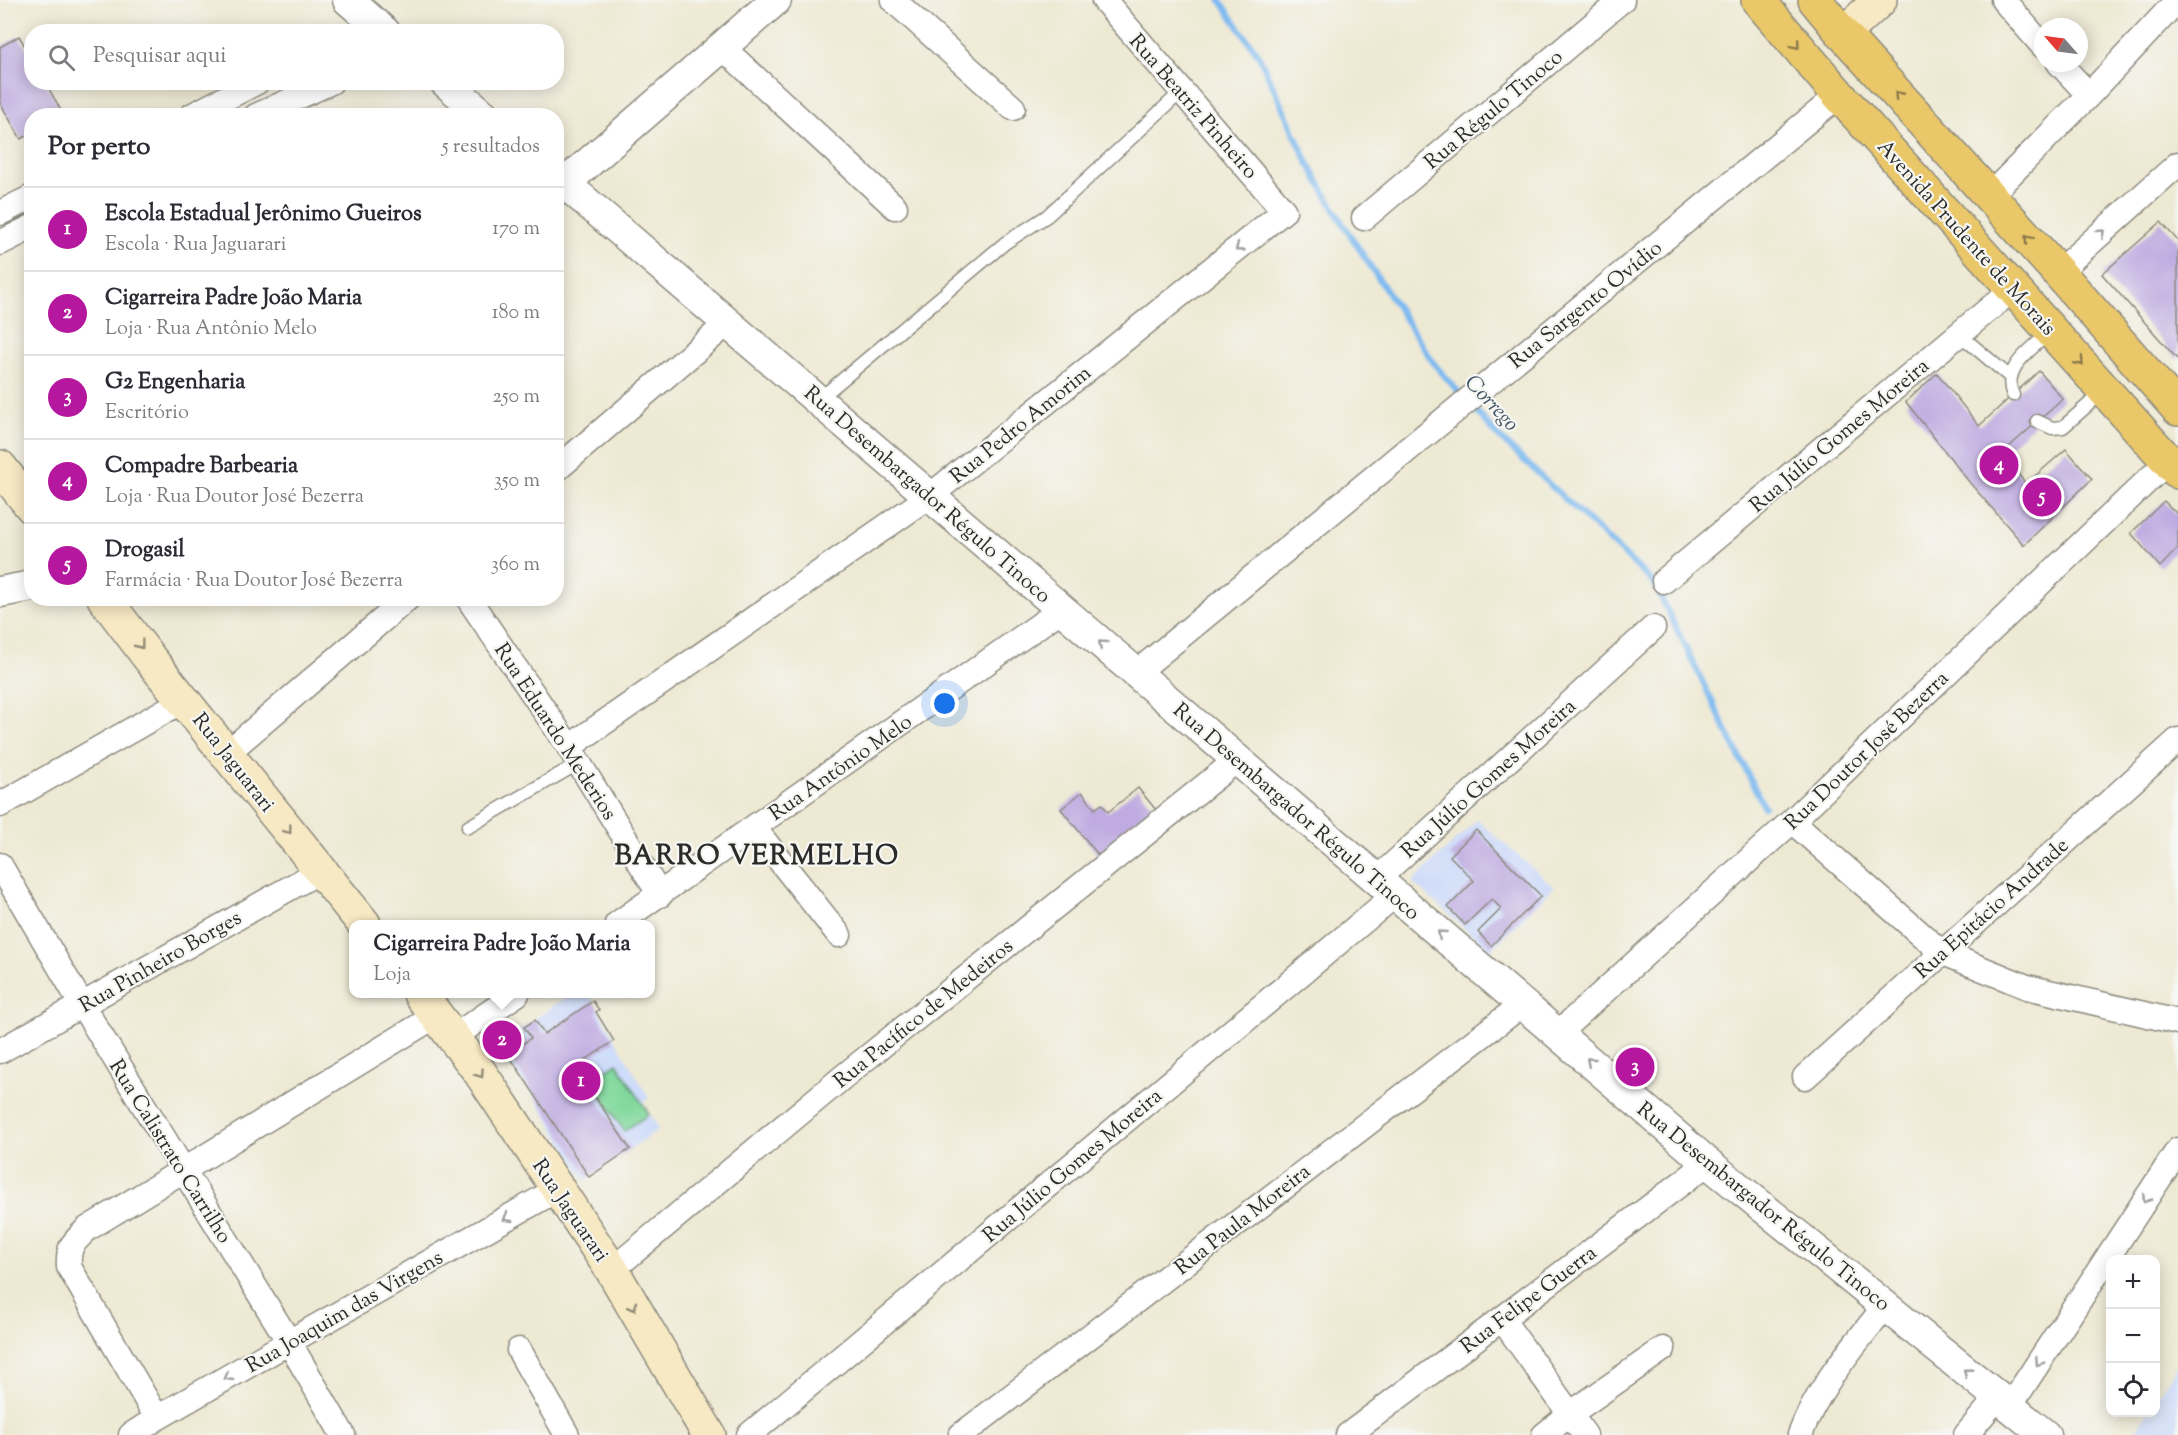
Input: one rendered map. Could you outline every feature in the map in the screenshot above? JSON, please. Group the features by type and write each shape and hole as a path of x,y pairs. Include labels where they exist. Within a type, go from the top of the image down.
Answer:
{"main road":[{"name":"Avenida Prudente de Morais","path":"1758,0 1839,95 2173,466"},
{"name":"Avenida Prudente de Morais","path":"1815,0 2178,409"},
{"path":"1843,34 1880,0"},
{"path":"0,467 24,497"},
{"name":"Rua Jaguarari","path":"110,606 361,920"},
{"name":"Rua Jaguarari","path":"437,1015 612,1270 709,1435"}],"street":[{"path":"350,0 371,24"},
{"path":"564,180 776,0"},
{"path":"893,0 1013,108"},
{"name":"Rua Beatriz Pinheiro","path":"1104,0 1284,211"},
{"name":"Rua Régulo Tinoco","path":"1364,218 1622,0"},
{"path":"2003,0 2034,36"},
{"path":"1989,196 2089,96 2178,0"},
{"path":"722,47 895,207"},
{"path":"2067,72 2089,96"},
{"path":"206,108 241,90"},
{"path":"247,90 248,108"},
{"path":"274,108 313,90"},
{"path":"455,90 475,108"},
{"name":"Rua Sargento Ovídio","path":"1136,673 1839,95"},
{"path":"2058,272 2178,164"},
{"name":"Rua Desembargador Régulo Tinoco","path":"564,188 728,323 1708,1163 2045,1435"},
{"path":"0,213 24,204"},
{"name":"Rua Pedro Amorim","path":"574,755 930,496 1284,211"},
{"path":"0,243 24,232"},
{"name":"Rua Júlio Gomes Moreira","path":"1664,581 2013,289"},
{"path":"564,462 728,323"},
{"name":"Rua Doutor José Bezerra","path":"1557,1034 1792,821 2173,466"},
{"path":"0,592 24,588"},
{"path":"227,753 399,606"},
{"name":"Rua Eduardo Mederios","path":"473,606 574,755 660,895"},
{"name":"Rua Antônio Melo","path":"623,920 1062,609"},
{"name":"Rua Júlio Gomes Moreira","path":"749,1435 1386,887 1653,628"},
{"path":"0,805 184,700"},
{"name":"Rua Epitácio Andrade","path":"1805,1077 2178,740"},
{"name":"Rua Pacífico de Medeiros","path":"612,1270 843,1077 1237,760"},
{"path":"1792,821 1941,952 2027,987 2178,1022"},
{"path":"754,828 839,935"},
{"name":"Rua Calistrato Carrilho","path":"0,865 82,1005 289,1342 343,1435"},
{"name":"Rua Pinheiro Borges","path":"0,1051 320,871"},
{"path":"157,1418 69,1267 68,1253 71,1244 87,1229 437,1015 499,998"},
{"name":"Rua Paula Moreira","path":"961,1435 1522,1004"},
{"path":"1966,1435 2004,1402 2178,1150"},
{"name":"Rua Felipe Guerra","path":"1348,1435 1708,1163"},
{"name":"Rua Joaquim das Virgens","path":"131,1435 558,1189"},
{"path":"1800,1435 1812,1408 1826,1385 1885,1306"},
{"path":"1502,1318 1585,1435"},
{"path":"1544,1435 1663,1349"},
{"path":"519,1350 567,1435"}],"lane":[{"path":"818,400 1005,243 1047,216 1181,92"},
{"path":"2013,395 2009,387 2014,366 2051,331"},
{"path":"1959,334 2010,377"},
{"path":"2037,421 2052,428 2063,427 2105,391"},
{"path":"468,827 574,755"}],"shaded area":[{"path":"1477,820 1554,887 1490,951 1412,882"},
{"path":"564,998 591,998 649,1098 643,1102 659,1129 585,1180 535,1098 496,1047"},
{"path":"2178,1364 2178,1435 2133,1435 2144,1417 2160,1417 2160,1393"}],"green space":[{"path":"617,1063 649,1114 624,1131 591,1080"}],"building":[{"path":"19,36 24,44 24,90 50,90 60,108 24,108 24,137 21,139 0,103 0,47"},
{"path":"2161,222 2178,241 2178,360 2102,274"},
{"path":"2039,371 2063,399 2002,453 2026,484 2066,449 2092,479 2024,545 1970,483 1906,402 1937,373 1979,426"},
{"path":"2164,501 2178,515 2178,548 2160,567 2131,533"},
{"path":"1138,788 1156,810 1099,856 1061,809 1082,792 1095,809 1102,804 1108,812"},
{"path":"1476,830 1541,896 1491,946 1478,932 1501,909 1492,899 1465,925 1448,907 1474,881 1450,856"},
{"path":"593,1001 599,1010 596,1012 614,1041 575,1067 630,1149 589,1177 508,1054 531,1038 524,1027 535,1020 544,1034"},
{"path":"507,1032 511,1037 496,1047 493,1043"}],"waterway":[{"name":"Corrego","path":"1220,0 1259,56 1308,163 1343,224 1435,365 1463,397"},
{"name":"Corrego","path":"1470,404 1497,435 1654,583 1764,807"}],"place":[{"name":"Compadre Barbearia","path":"1999,465"},
{"name":"Drogasil","path":"2042,497"},
{"name":"Cigarreira Padre João Maria","path":"502,1040"},
{"name":"G2 Engenharia","path":"1635,1067"},
{"name":"Escola Estadual Jerônimo Gueiros","path":"581,1081"}],"district":[{"name":"BARRO VERMELHO","path":"757,855"}]}
